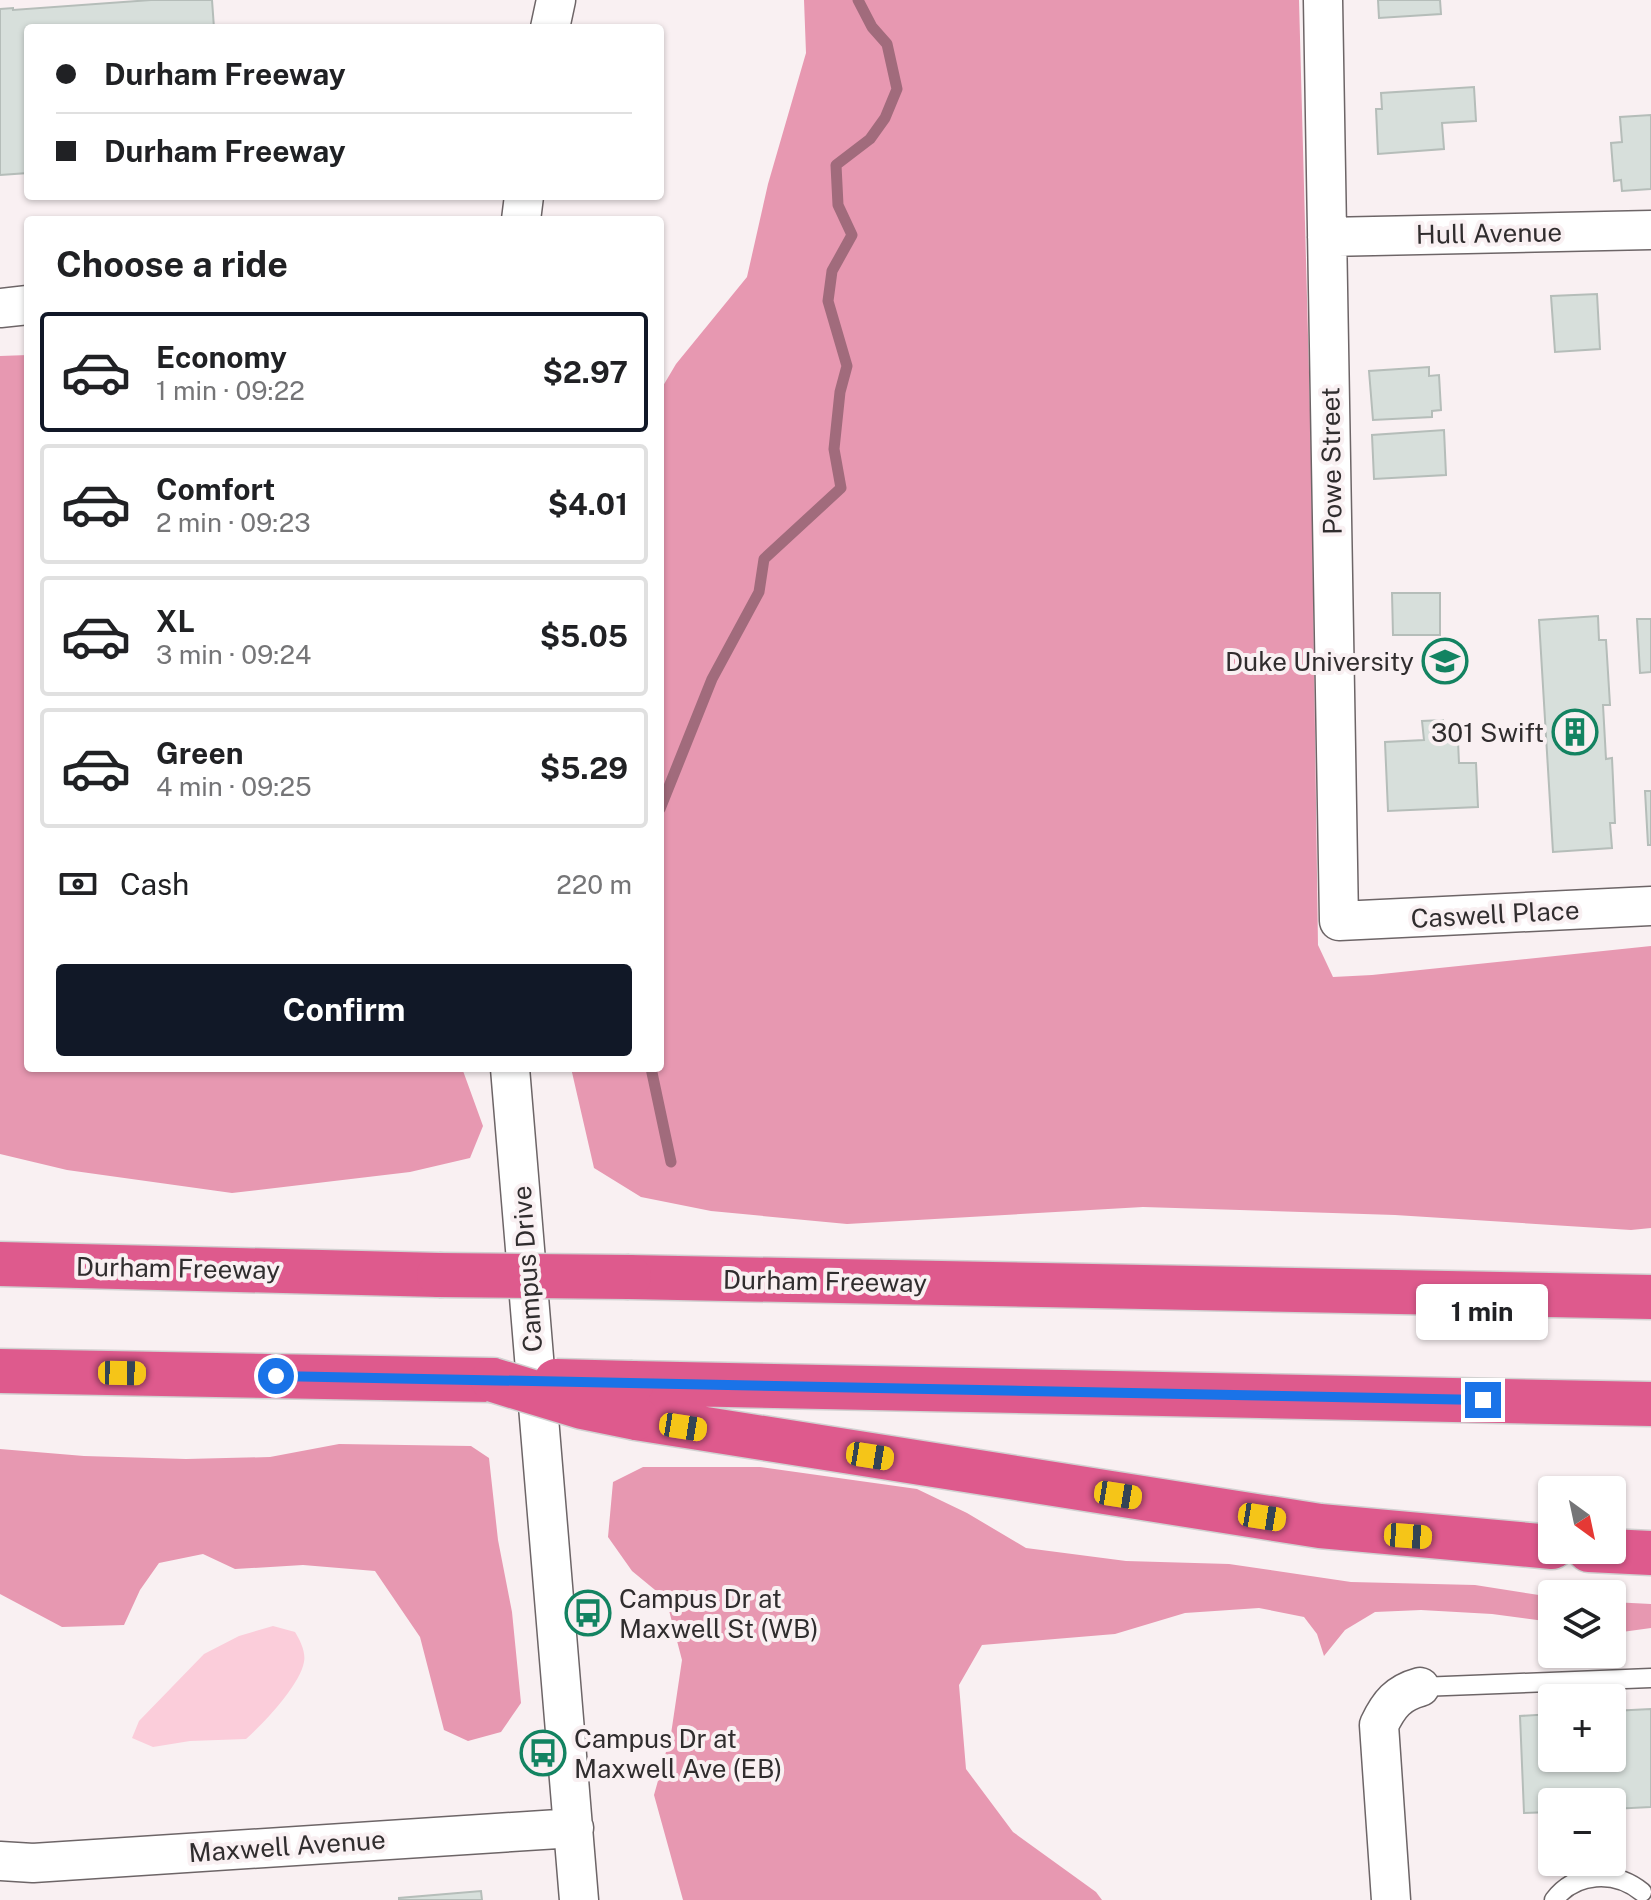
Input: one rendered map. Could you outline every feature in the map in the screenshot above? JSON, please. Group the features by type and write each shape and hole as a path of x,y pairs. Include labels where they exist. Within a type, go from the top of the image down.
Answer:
{"highway":[{"name":"Durham Freeway","path":"0,1264 1651,1297"},
{"path":"0,1371 493,1380 582,1407 634,1401 1651,1404"},
{"path":"634,1401 1320,1526 1538,1546"},
{"path":"1626,1552 1651,1553"}],"street":[{"path":"551,24 556,0"},
{"name":"Powe Street","path":"1323,0 1339,921"},
{"name":"Hull Avenue","path":"1327,237 1651,230"},
{"path":"0,308 24,305"},
{"name":"Caswell Place","path":"1339,921 1651,906"},
{"name":"Campus Drive","path":"510,1072 579,1900"},
{"path":"1391,1900 1379,1725 1388,1706 1403,1692 1420,1687"},
{"name":"Maxwell Avenue","path":"0,1861 33,1863 574,1828"}],"lane":[{"path":"1420,1687 1651,1678"},
{"path":"1554,1900 1581,1878 1607,1876 1629,1881 1642,1892"}],"shaded area":[{"path":"804,0 1299,0 1311,447 1318,945 1333,977 1651,946 1651,1228 1631,1230 1395,1215 1143,1207 847,1224 711,1211 641,1197 594,1168 572,1072 664,1072 664,384 676,364 747,277 768,184 806,53"},
{"path":"24,355 24,1072 463,1072 483,1126 470,1158 410,1172 232,1193 67,1170 0,1154 0,356"},
{"path":"339,1444 471,1446 489,1458 498,1540 512,1612 521,1703 501,1732 468,1741 444,1730 420,1637 375,1571 303,1565 235,1569 203,1554 159,1563 140,1590 124,1625 62,1627 0,1594 0,1449 84,1456 186,1459 270,1457"},
{"path":"643,1467 760,1467 917,1489 967,1513 1026,1548 1126,1561 1229,1564 1351,1582 1475,1585 1538,1595 1538,1620 1421,1610 1375,1612 1345,1630 1324,1656 1317,1634 1304,1617 1259,1608 1185,1613 1115,1634 982,1645 959,1685 966,1769 1013,1832 1096,1892 1102,1900 683,1900 654,1795 671,1734 682,1660 666,1599 632,1571 608,1537 613,1482"},
{"path":"1626,1603 1651,1604 1651,1628 1626,1631"},
{"path":"273,1626 295,1632 301,1642 304,1662 288,1693 246,1739 190,1741 153,1747 132,1738 139,1721 204,1654 239,1636"}],"building":[{"path":"151,0 212,0 214,24 24,24 24,173 0,175 0,9"},
{"path":"1378,0 1440,0 1441,14 1379,18"},
{"path":"1474,87 1476,121 1442,123 1444,149 1378,154 1376,109 1382,109 1381,93"},
{"path":"1651,115 1651,189 1622,191 1621,180 1614,181 1611,143 1622,142 1620,117"},
{"path":"1597,294 1600,349 1555,352 1551,296"},
{"path":"1429,367 1429,376 1439,375 1441,410 1432,411 1432,417 1373,420 1369,371"},
{"path":"1444,430 1446,475 1374,479 1372,435"},
{"path":"1392,593 1440,593 1440,635 1393,635"},
{"name":"301 Swift","path":"1598,616 1599,640 1606,640 1610,705 1603,705 1606,759 1612,758 1615,823 1610,823 1612,848 1553,852 1539,620"},
{"path":"1637,619 1651,619 1651,672 1640,673"},
{"path":"1443,720 1443,741 1458,741 1459,763 1476,763 1478,807 1388,811 1385,742 1424,740 1422,721"},
{"path":"1645,791 1651,791 1651,845 1648,845"},
{"path":"1651,1709 1651,1807 1626,1808 1626,1788 1538,1788 1538,1812 1524,1813 1520,1716 1538,1715 1538,1772 1626,1772 1626,1710"},
{"path":"481,1891 482,1900 399,1900 399,1898"}],"waterway":[{"path":"664,799 712,679 759,592 764,559 841,488 834,449 840,392 847,366 828,301 832,271 852,235 838,205 836,165 870,139 885,118 897,89 887,44 872,27 858,0"},
{"path":"652,1072 671,1162"}],"place":[{"name":"Duke University","path":"1445,661"},
{"name":"301 Swift","path":"1575,732"},
{"name":"Campus Dr at Maxwell St (WB)","path":"588,1613"},
{"name":"Campus Dr at Maxwell Ave (EB)","path":"543,1753"}],"route":[{"path":"276,1376 1483,1400"}]}
